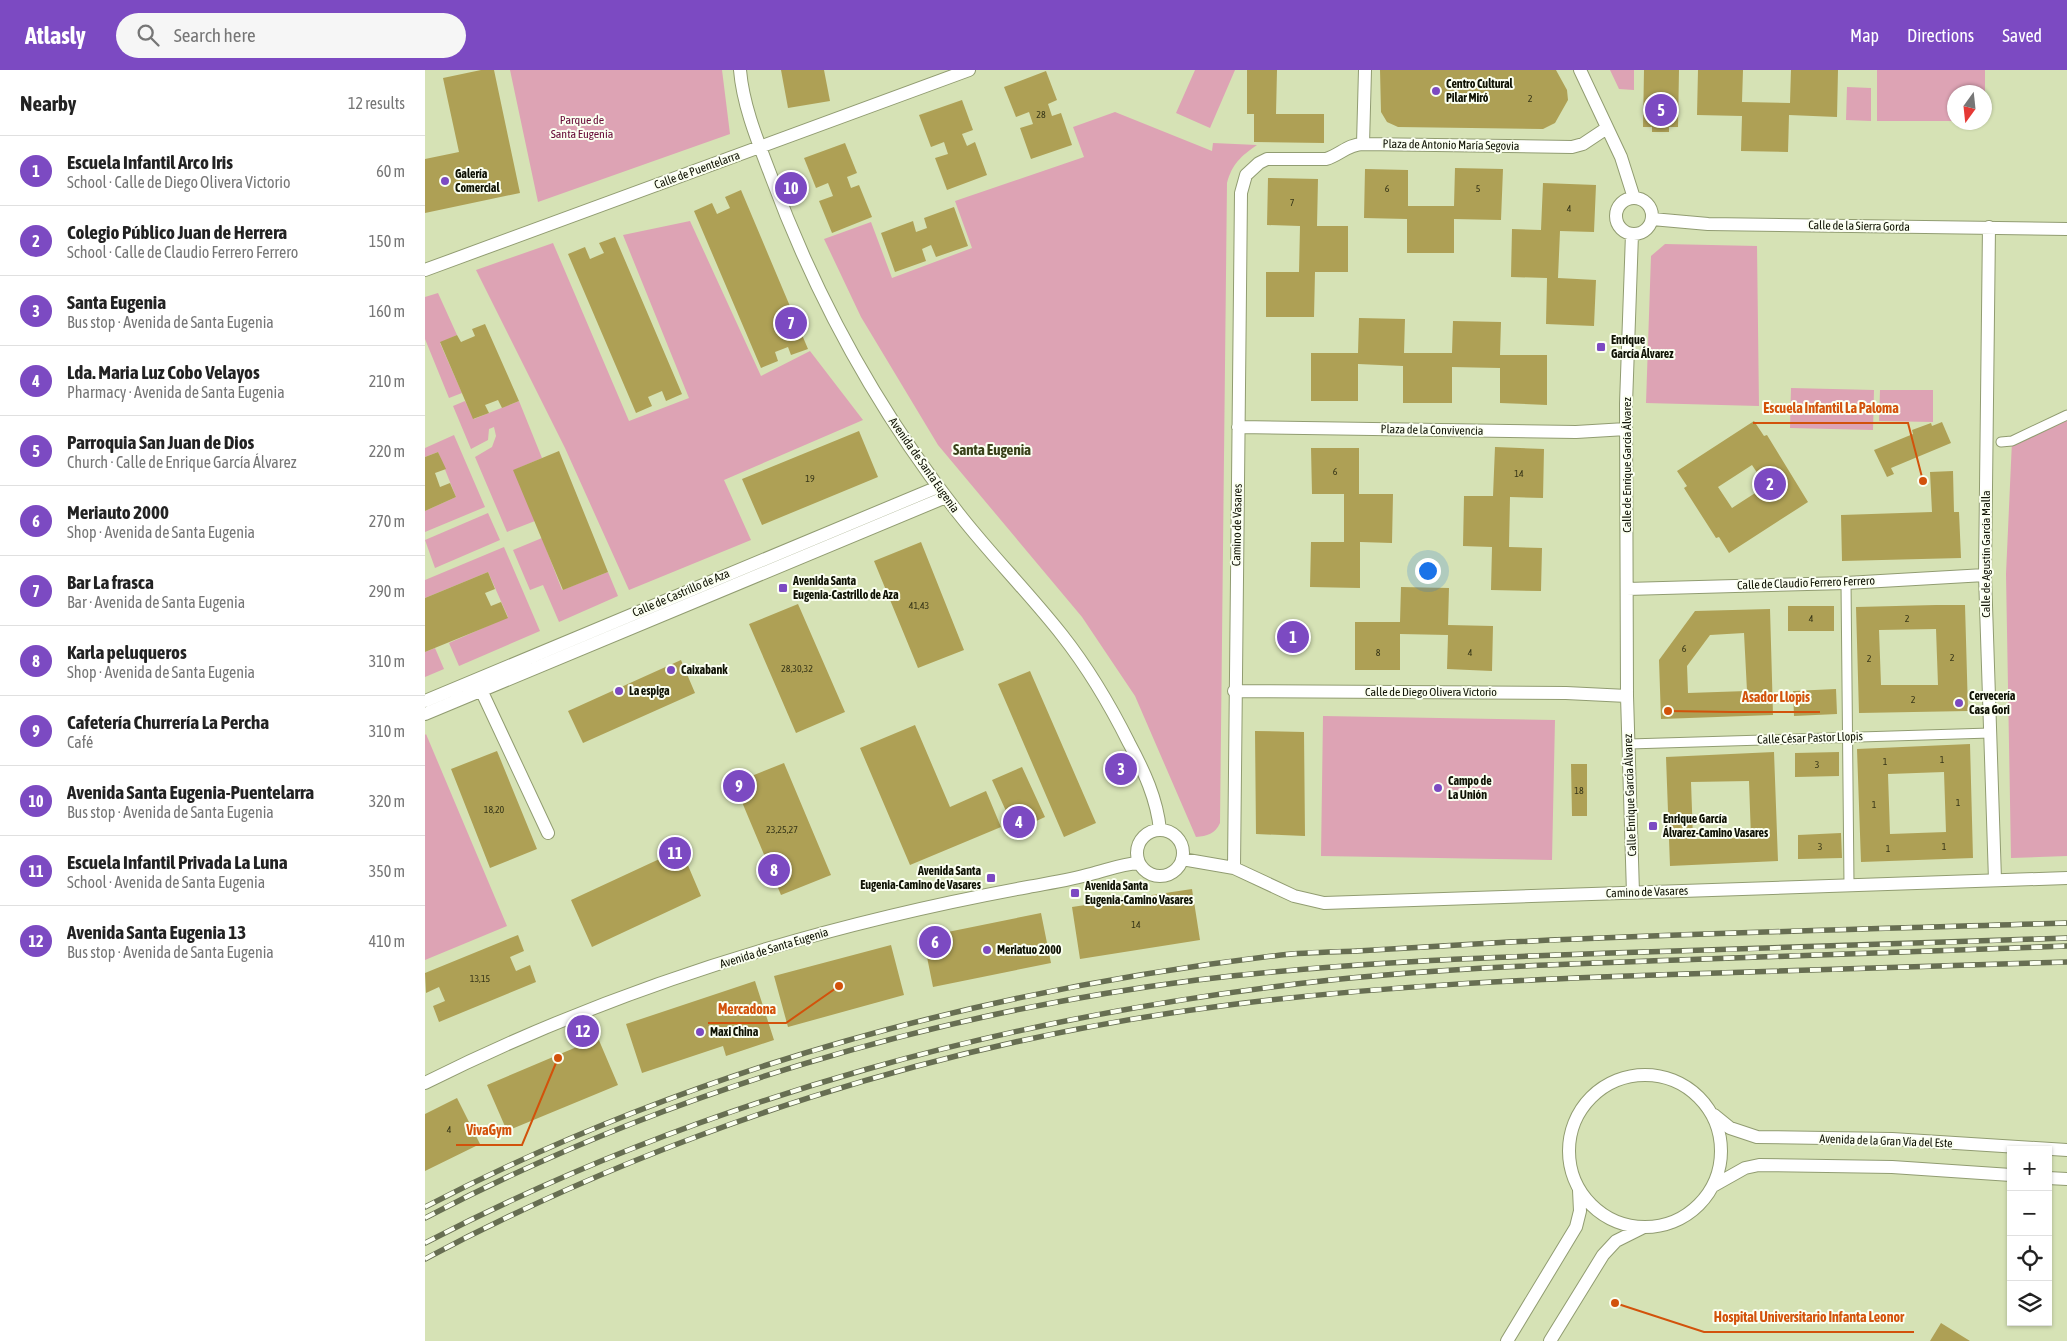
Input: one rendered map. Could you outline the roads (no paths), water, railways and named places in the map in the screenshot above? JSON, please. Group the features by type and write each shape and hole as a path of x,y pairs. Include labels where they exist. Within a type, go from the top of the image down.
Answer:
{"street":[{"name":"Avenida de Santa Eugenia","path":"739,70 743,93 760,147 802,253 828,309 879,401 942,492 1055,626 1114,712 1139,761 1152,792 1160,830"},
{"name":"Calle de Puentelarra","path":"425,270 969,70"},
{"path":"1363,144 1365,70"},
{"path":"1580,70 1621,158 1634,198"},
{"name":"Plaza de Antonio María Segovia","path":"1363,144 1573,148 1583,144 1607,128"},
{"name":"Camino de Vasares","path":"1233,868 1239,282 1243,183 1251,169 1267,159 1326,159 1347,147 1363,144"},
{"path":"1634,198 1648,204 1652,219 1643,232 1632,234 1622,228 1617,218 1619,207 1623,202 1634,198"},
{"name":"Calle de la Sierra Gorda","path":"1652,219 1708,224 2067,229"},
{"name":"Calle de Agustín García Malla","path":"1989,227 1985,575 1995,880"},
{"name":"Calle de Enrique García Álvarez","path":"1627,696 1626,429 1629,258 1632,234"},
{"path":"2001,442 2011,441 2067,415"},
{"name":"Plaza de la Convivencia","path":"1238,427 1576,432 1626,429"},
{"name":"Calle de Castrillo de Aza","path":"425,714 481,692 942,492"},
{"name":"Calle de Castrillo de Aza","path":"425,701 942,492"},
{"name":"Calle de Claudio Ferrero Ferrero","path":"1627,589 1845,583 1985,575"},
{"path":"1845,583 1849,737 1849,886"},
{"name":"Calle de Diego Olivera Victorio","path":"1234,691 1566,693 1627,696"},
{"path":"481,692 548,833"},
{"name":"Calle Enrique García Álvarez","path":"1627,696 1633,893"},
{"name":"Calle César Pastor Llopis","path":"1629,744 1990,733"},
{"path":"1160,830 1177,836 1182,843 1183,860 1177,869 1162,877 1153,876 1143,871 1138,863 1137,848 1143,837 1149,832 1160,830"},
{"name":"Camino de Vasares","path":"1183,860 1233,868 1294,896 1324,902 2067,878"},
{"name":"Avenida de Santa Eugenia","path":"425,1083 577,1016 733,959 889,916 1072,878 1124,864 1138,863"},
{"path":"1550,1341 1603,1255 1616,1241 1644,1227 1671,1222 1685,1215 1698,1206 1713,1186 1721,1156 1717,1126 1711,1113 1700,1098 1670,1078 1637,1075 1605,1086 1592,1096 1581,1110 1570,1140 1572,1172 1587,1200 1610,1218 1644,1227"},
{"name":"Avenida de la Gran Vía del Este","path":"1711,1113 1730,1128 1757,1137 1893,1140 2067,1150"},
{"name":"Avenida de la Gran Vía del Este","path":"1713,1186 1745,1168 1759,1165 1892,1167 2007,1176"},
{"path":"2052,1178 2067,1179"},
{"path":"1507,1341 1576,1227 1580,1211 1579,1187"}],"railway":[{"path":"425,1207 526,1158 629,1114 734,1076 841,1042 950,1014 1059,990 1170,970 1290,954 1492,943 2067,923"},
{"path":"425,1218 516,1173 609,1133 704,1097 801,1065 899,1037 998,1014 1097,995 1197,980 1253,974 1420,961 2067,938"},
{"path":"425,1243 532,1191 641,1145 752,1105 866,1070 980,1040 1096,1015 1213,995 1331,980 1417,972 1591,963 2067,946"},
{"path":"425,1259 518,1212 613,1170 712,1131 812,1097 913,1067 1016,1042 1118,1022 1279,999 1453,984 1628,976 2067,962"}],"place":[{"name":"Centro Cultural Pilar Miró","path":"1436,91"},
{"name":"Parroquia San Juan de Dios","path":"1661,110"},
{"name":"Galería Comercial","path":"445,181"},
{"name":"Avenida Santa Eugenia-Puentelarra","path":"791,188"},
{"name":"Bar La frasca","path":"791,323"},
{"name":"Enrique García Álvarez","path":"1601,347"},
{"name":"Escuela Infantil La Paloma","path":"1923,481"},
{"name":"Colegio Público Juan de Herrera","path":"1770,484"},
{"name":"Avenida Santa Eugenia-Castrillo de Aza","path":"783,588"},
{"name":"Escuela Infantil Arco Iris","path":"1293,637"},
{"name":"Caixabank","path":"671,670"},
{"name":"La espiga","path":"619,691"},
{"name":"Cervecería Casa Gori","path":"1959,703"},
{"name":"Asador Llopis","path":"1668,711"},
{"name":"Santa Eugenia","path":"1121,769"},
{"name":"Cafetería Churrería La Percha","path":"739,786"},
{"name":"Campo de La Unión","path":"1438,788"},
{"name":"Lda. Maria Luz Cobo Velayos","path":"1019,822"},
{"name":"Enrique García Álvarez-Camino Vasares","path":"1653,826"},
{"name":"Escuela Infantil Privada La Luna","path":"675,853"},
{"name":"Karla peluqueros","path":"774,870"},
{"name":"Avenida Santa Eugenia-Camino de Vasares","path":"991,878"},
{"name":"Avenida Santa Eugenia-Camino Vasares","path":"1075,893"},
{"name":"Meriauto 2000","path":"935,942"},
{"name":"Meriatuo 2000","path":"987,950"},
{"name":"Mercadona","path":"839,986"},
{"name":"Avenida Santa Eugenia 13","path":"583,1031"},
{"name":"Maxi China","path":"700,1032"},
{"name":"VivaGym","path":"558,1058"},
{"name":"Hospital Universitario Infanta Leonor","path":"1615,1303"}],"district":[{"name":"Santa Eugenia","path":"992,449"}],"park label":[{"name":"Parque de Santa Eugenia","path":"582,127"}]}
